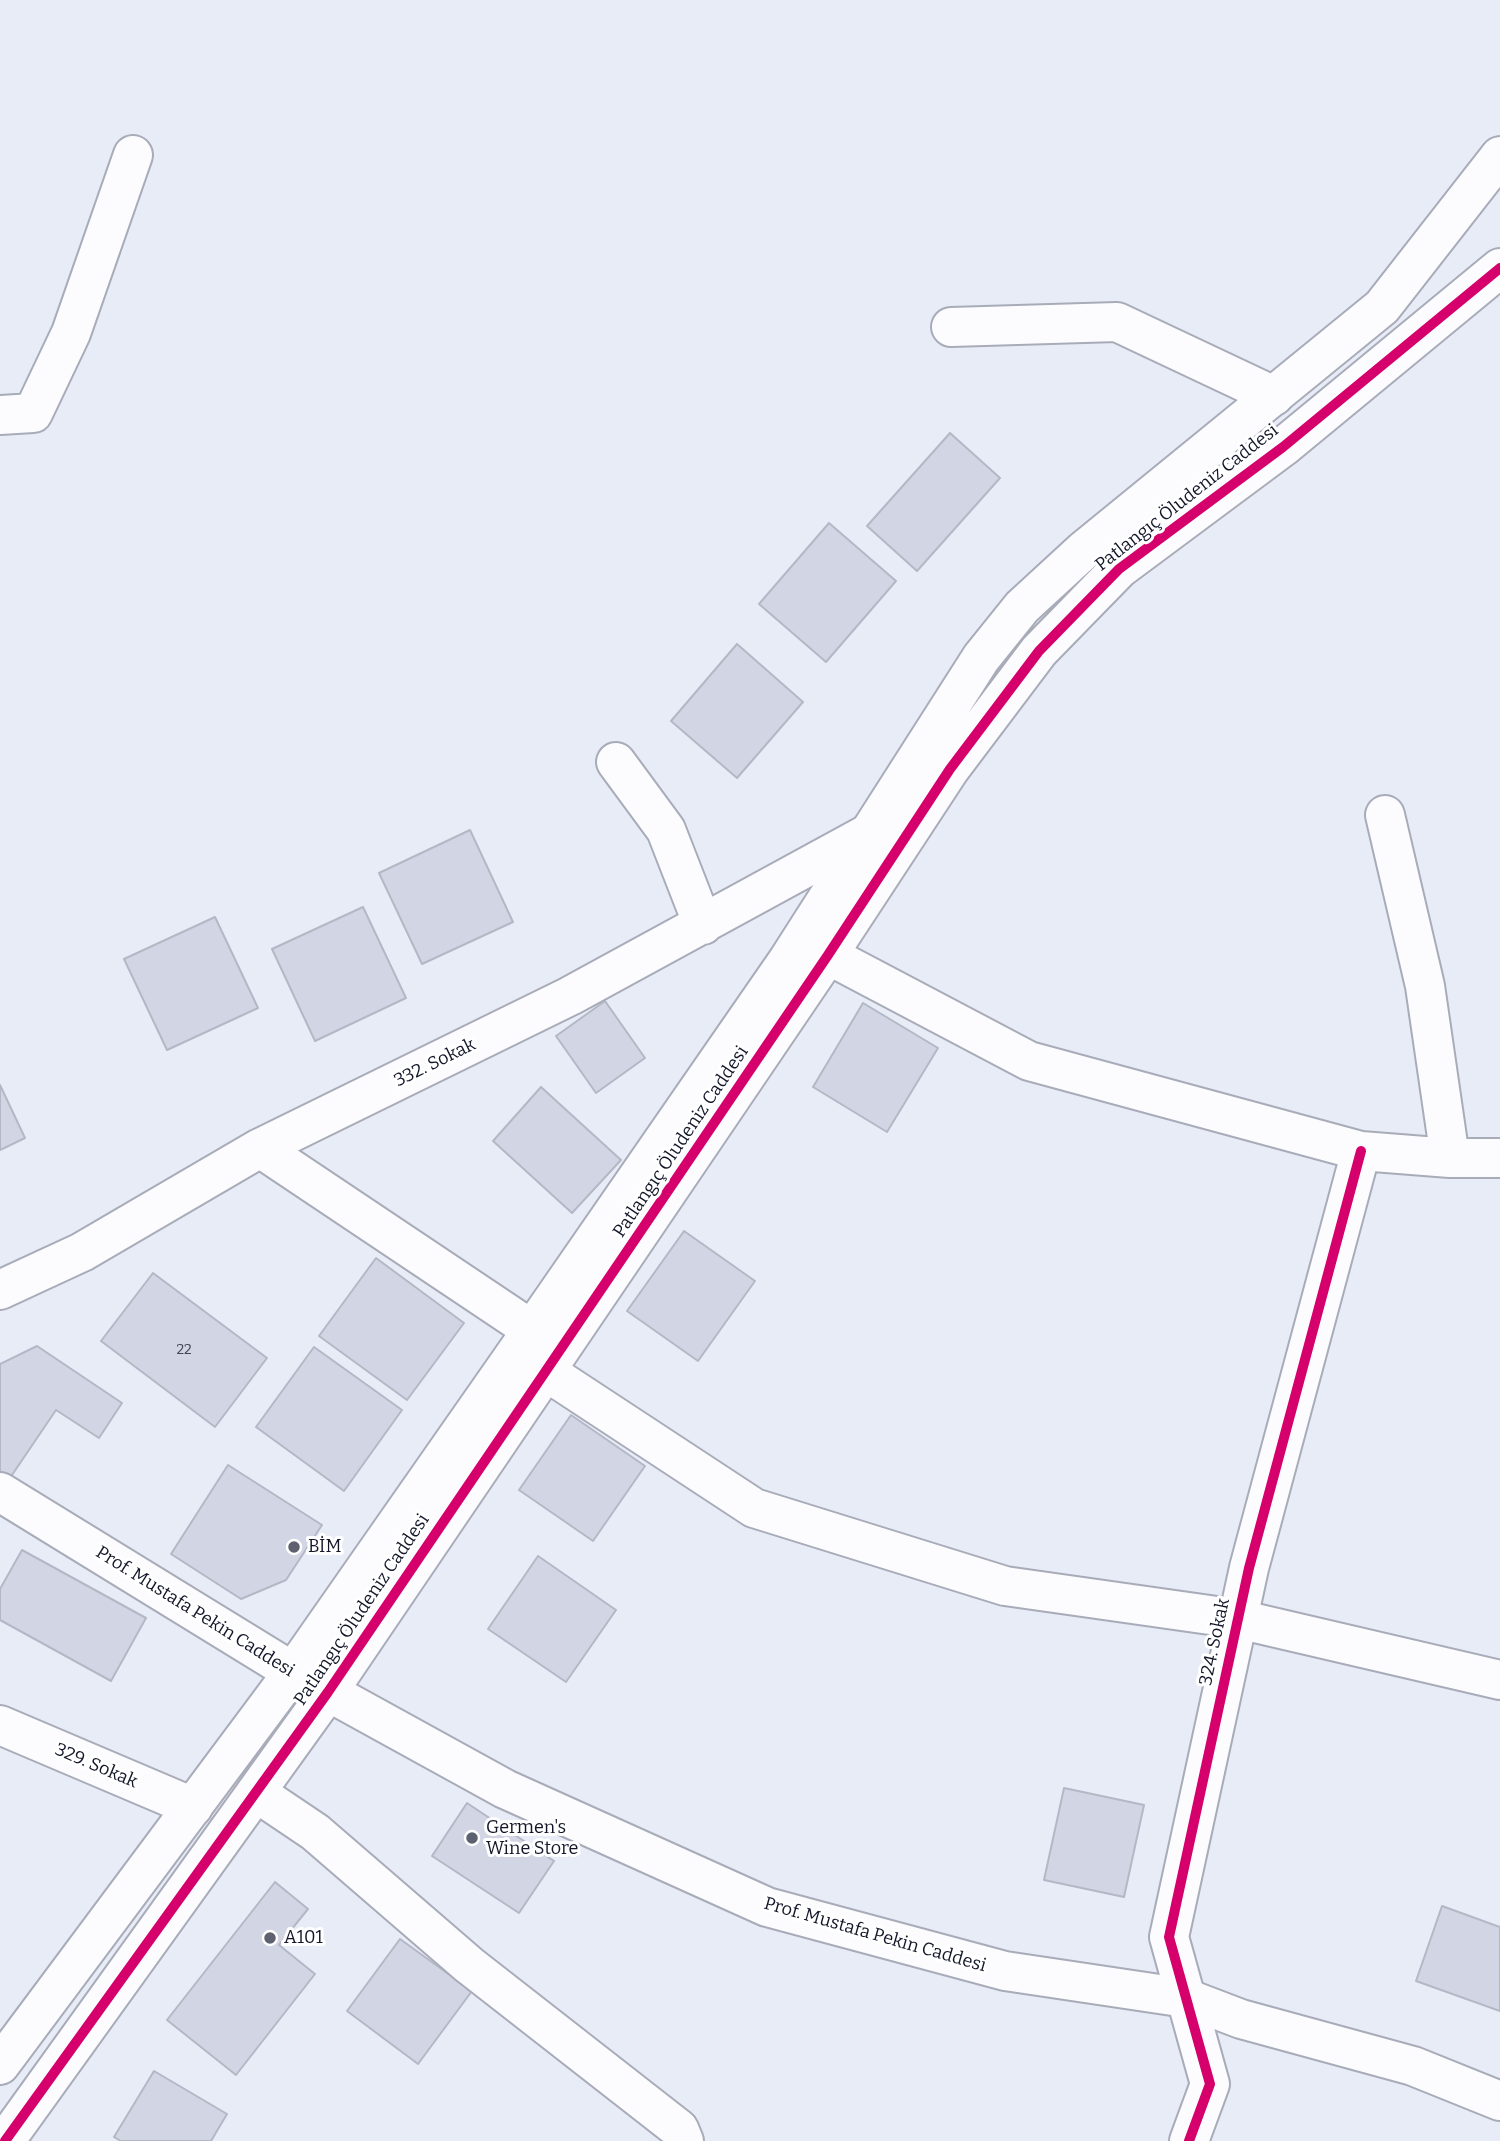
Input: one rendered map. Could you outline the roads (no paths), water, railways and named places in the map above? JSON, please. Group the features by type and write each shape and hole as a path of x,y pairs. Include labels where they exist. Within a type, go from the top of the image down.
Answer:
{"street":[{"path":"0,415 33,413 71,333 132,155"},
{"name":"Patlangıç Öludeniz Caddesi","path":"0,2065 293,1672 532,1330 788,960 981,658 1022,607 1084,550 1382,307 1500,156"},
{"name":"Patlangıç Öludeniz Caddesi","path":"5,2141 328,1692 547,1372 950,769 1039,651 1119,569 1283,447 1500,268"},
{"path":"951,327 1118,322 1274,396"},
{"path":"617,762 666,830 703,925"},
{"path":"1385,815 1425,986 1450,1158"},
{"name":"332. Sokak","path":"0,1290 82,1252 260,1148 570,996 869,833"},
{"path":"828,955 1029,1062 1361,1151 1450,1158 1500,1158"},
{"path":"260,1148 532,1330"},
{"name":"324. Sokak","path":"1189,2141 1210,2084 1169,1937 1238,1619 1361,1151"},
{"path":"547,1372 754,1508 1005,1586 1238,1619 1500,1680"},
{"name":"Prof. Mustafa Pekin Caddesi","path":"0,1492 293,1672 505,1789 767,1906 1005,1971 1186,1998 1241,2019 1413,2066 1500,2101"},
{"name":"329. Sokak","path":"0,1725 193,1807"},
{"path":"257,1793 315,1832 469,1965 679,2129 684,2141"}],"place":[{"name":"BİM","path":"294,1547"},
{"name":"Germen's Wine Store","path":"472,1838"},
{"name":"A101","path":"270,1938"}]}
